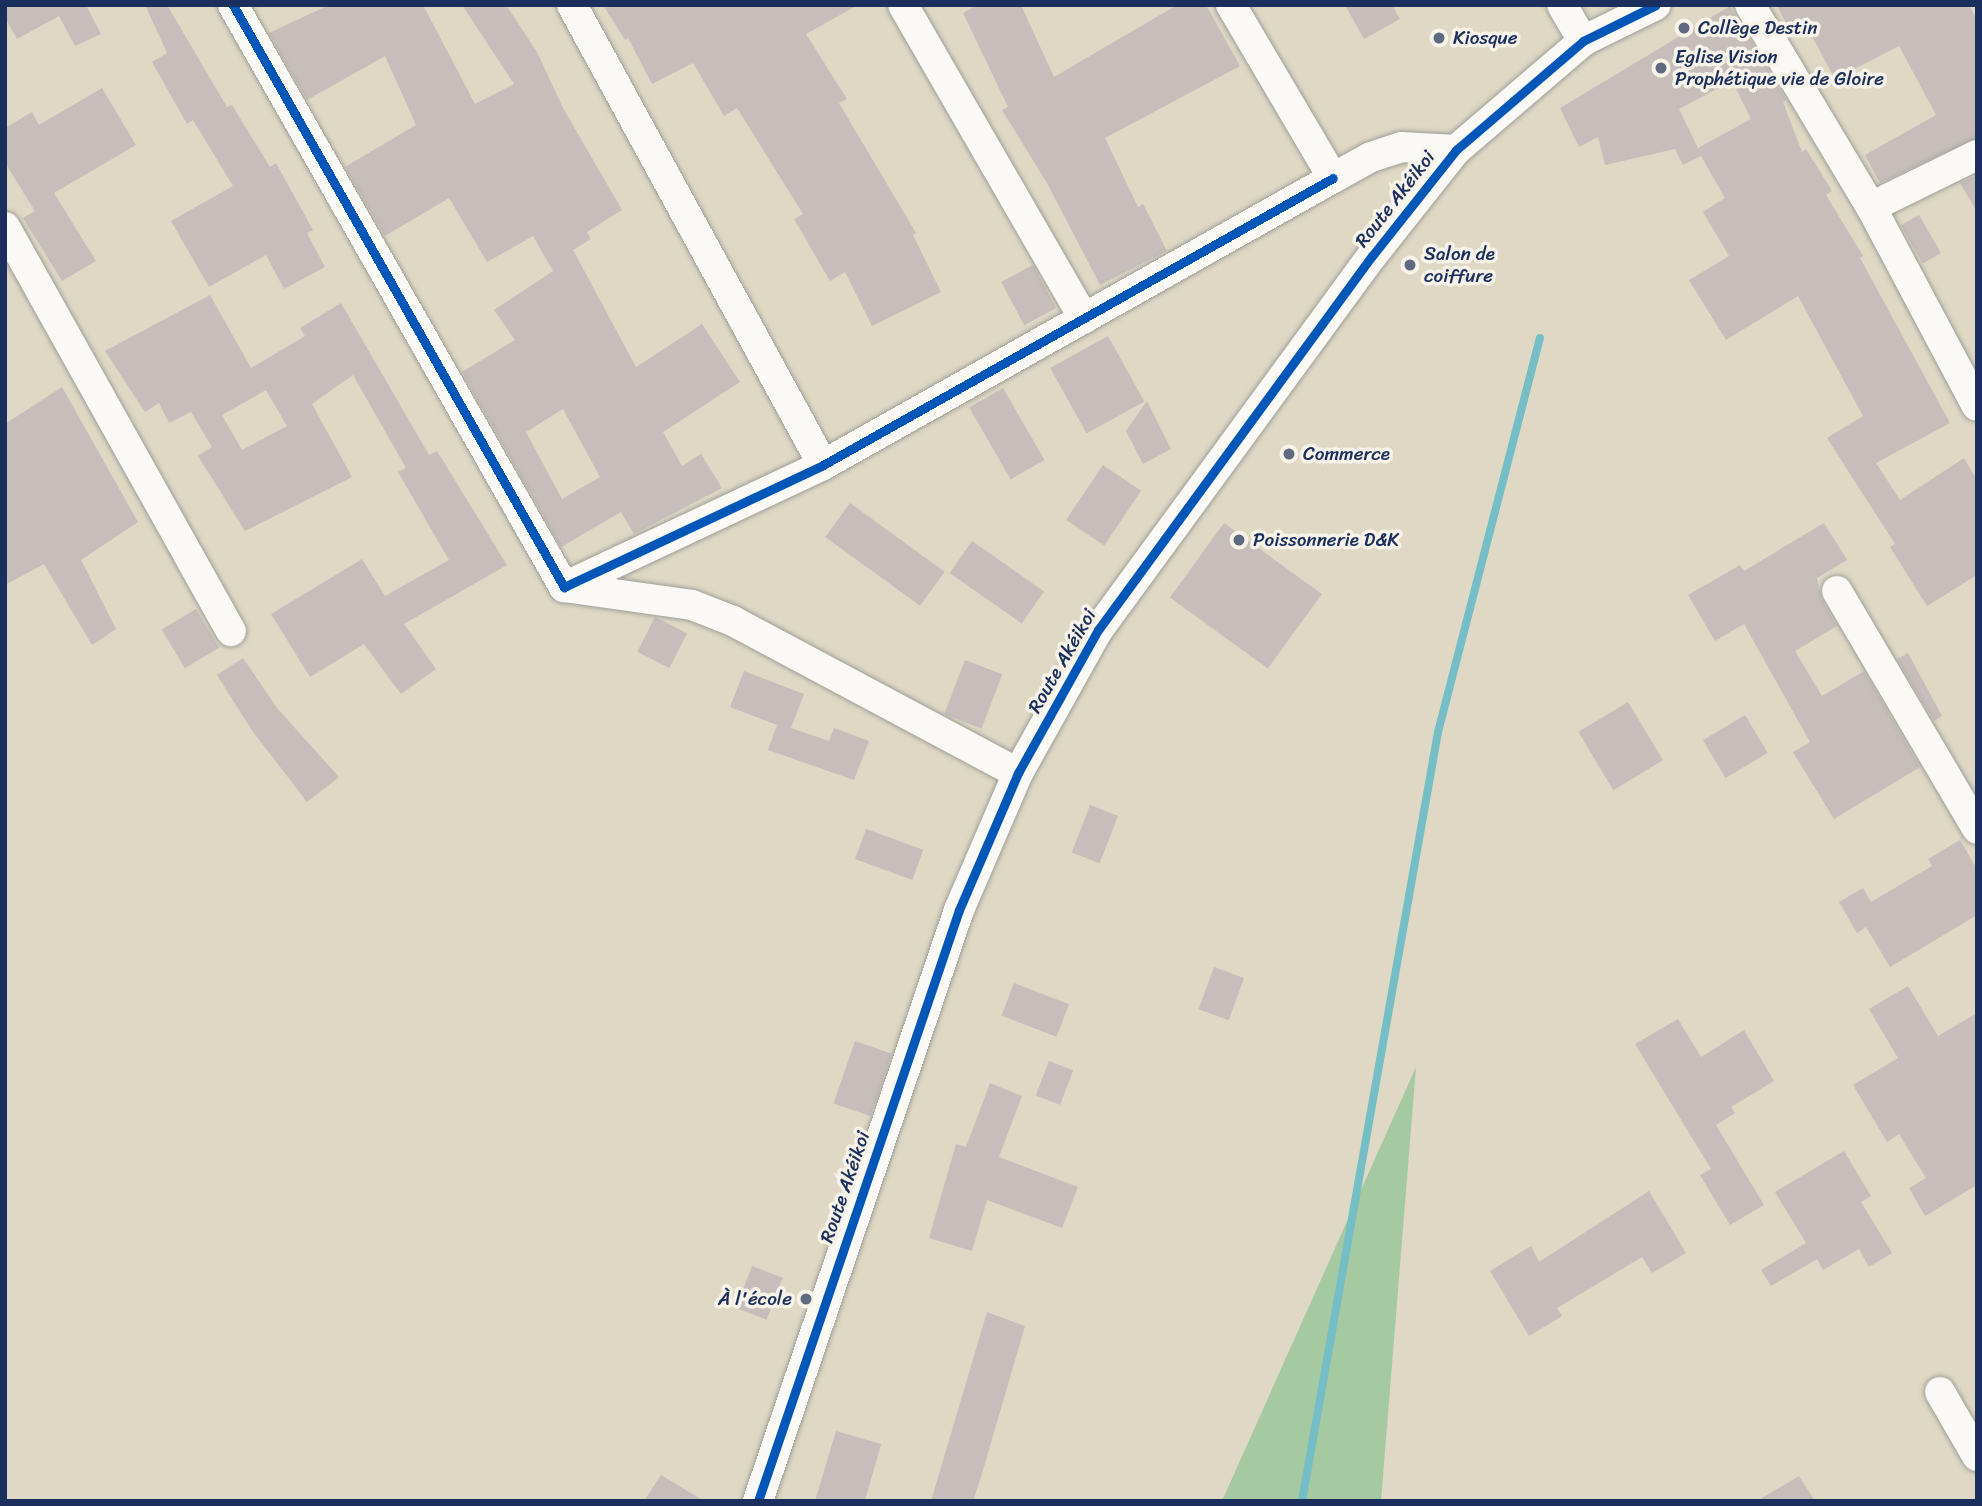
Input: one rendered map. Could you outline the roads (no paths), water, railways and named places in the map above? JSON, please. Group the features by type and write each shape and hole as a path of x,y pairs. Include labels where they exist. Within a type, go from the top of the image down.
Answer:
{"street":[{"path":"233,5 564,587"},
{"path":"572,5 823,465"},
{"path":"903,5 1084,318"},
{"path":"1231,5 1333,178"},
{"path":"1562,5 1583,41"},
{"name":"Route Akéikoi","path":"758,1501 959,910 1018,773 1098,630 1372,256 1457,150 1583,41 1656,5"},
{"path":"1750,5 1871,207 1977,406"},
{"path":"564,587 823,465 1371,157 1401,147 1457,150"},
{"path":"1871,207 1977,155"},
{"path":"5,227 231,631"},
{"path":"564,587 692,605 733,621 1018,773"},
{"path":"1837,592 1977,829"},
{"path":"1940,1392 1977,1457"}],"waterway":[{"path":"1302,1501 1438,732 1540,338"}],"place":[{"name":"Collège Destin","path":"1684,28"},
{"name":"Kiosque","path":"1439,38"},
{"name":"Eglise Vision Prophétique vie de Gloire","path":"1661,68"},
{"name":"Salon de coiffure","path":"1410,265"},
{"name":"Commerce","path":"1289,454"},
{"name":"Poissonnerie D&K","path":"1239,540"},
{"name":"À l'école","path":"806,1299"}]}
